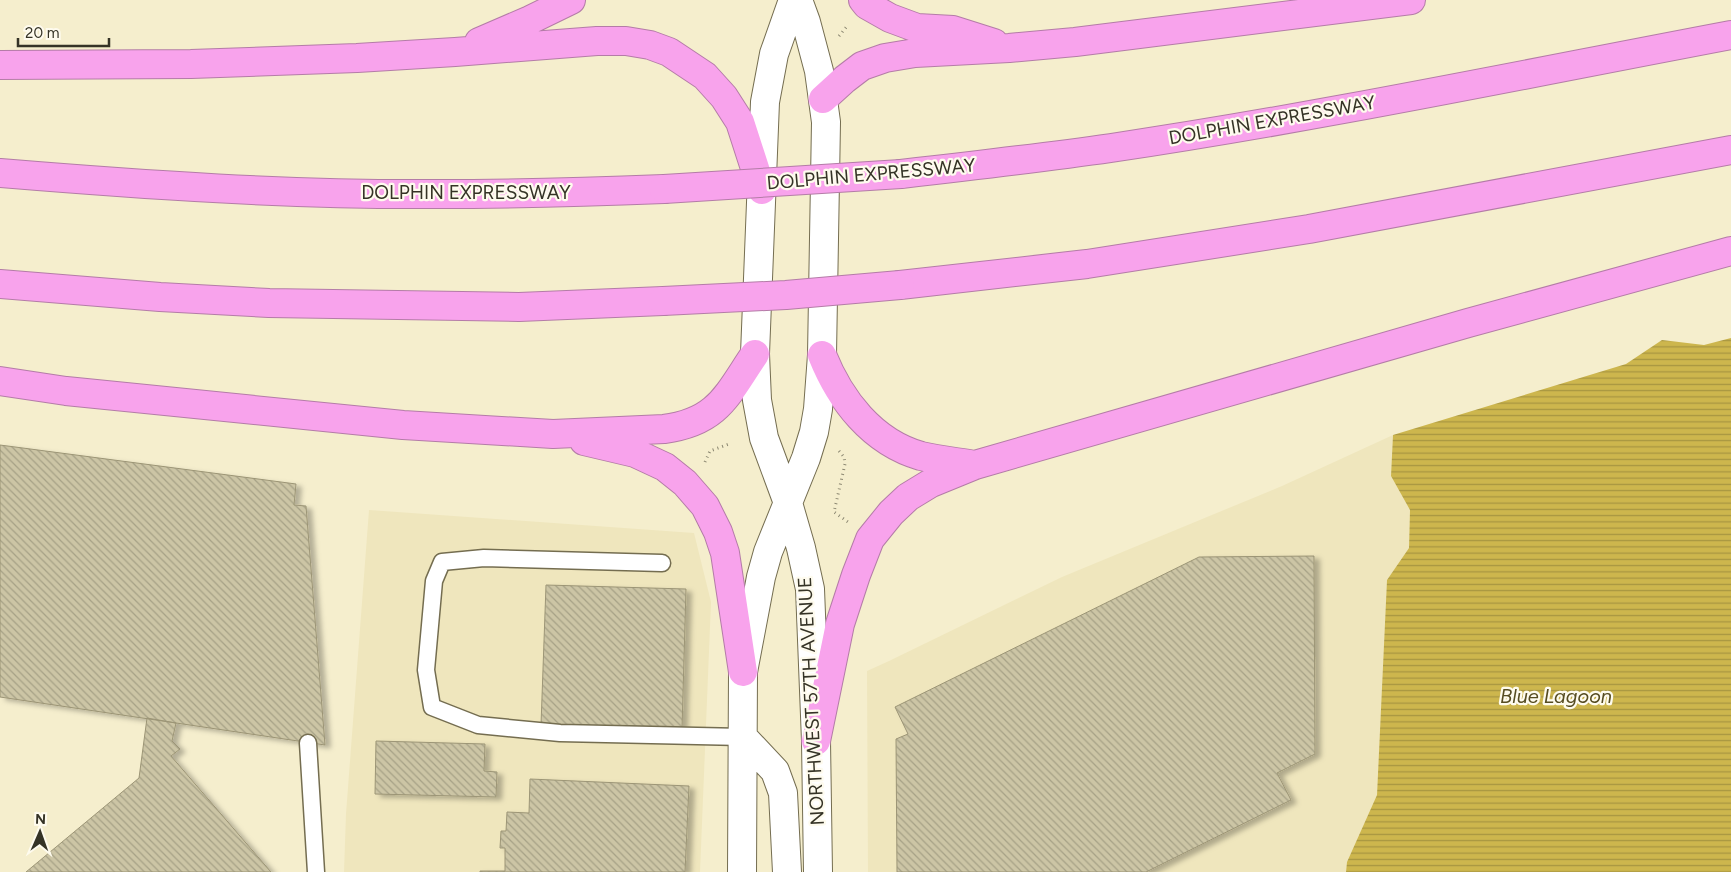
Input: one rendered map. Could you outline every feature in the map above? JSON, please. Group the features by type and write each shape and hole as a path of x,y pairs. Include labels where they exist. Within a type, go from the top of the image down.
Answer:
{"highway":[{"path":"454,52 530,20 571,0"},
{"path":"863,0 867,5 890,18 917,28 953,30 1009,48"},
{"path":"823,99 844,79 862,66 885,58 915,53 1009,48 1085,40 1411,0"},
{"name":"DOLPHIN EXPRESSWAY","path":"0,173 127,183 300,192 436,194 664,189 901,174 1113,148 1272,121 1731,36"},
{"path":"0,65 191,64 454,52 597,40 626,41 650,45 669,52 705,76 724,97 740,122 762,190"},
{"path":"0,284 269,303 519,307 786,295 900,285 1087,264 1309,229 1731,150"},
{"path":"816,741 840,624 870,539 891,513 908,497 931,483 974,465 1449,328 1731,251"},
{"path":"0,381 66,391 403,425 553,434 664,429 680,427 700,420 715,410 755,354"},
{"path":"822,355 831,378 846,400 862,419 884,439 898,447 922,456 974,465"},
{"path":"553,434 635,453 664,467 685,482 705,506 718,532 725,553 743,672"}],"main road":[{"name":"NORTHWEST 57TH AVENUE","path":"793,0 774,54 768,82 765,111 755,354 758,400 764,438 802,548 810,589 816,741 818,872"},
{"path":"742,872 743,672 761,577 768,552 806,458 814,432 818,410 822,355 826,122 815,55 798,0"},
{"path":"743,737 775,771 783,793 787,872"}],"lane":[{"path":"662,562 484,558 442,562 434,581 426,670 432,707 478,725 560,733 743,737"},
{"path":"308,743 316,872"}],"path":[{"path":"834,42 850,24"},
{"path":"704,464 710,451 729,444"},
{"path":"834,447 844,457 845,464 834,512 849,523"}],"shaded area":[{"path":"1393,435 1391,476 1410,510 1409,548 1387,580 1377,795 1347,862 1346,872 868,872 867,671 1062,577 1282,486"},
{"path":"369,510 694,533 711,602 700,872 344,872 346,814"}],"water":[{"name":"Blue Lagoon","path":"1731,338 1731,872 1346,872 1347,862 1377,795 1387,580 1409,548 1410,510 1391,476 1393,435 1626,364 1662,340 1704,345"}],"building":[{"path":"0,445 296,484 294,505 306,506 325,745 0,697"},
{"path":"1314,556 1315,754 1277,773 1291,800 1146,872 897,872 896,739 908,734 895,707 1199,557"},
{"path":"546,585 686,589 682,729 541,725"},
{"path":"147,718 176,723 172,741 180,749 171,756 271,872 26,872 139,778"},
{"path":"376,741 485,744 484,771 497,772 496,797 375,794"},
{"path":"530,779 689,786 685,872 480,872 505,871 505,848 500,848 501,831 506,831 507,812 529,813"}]}
